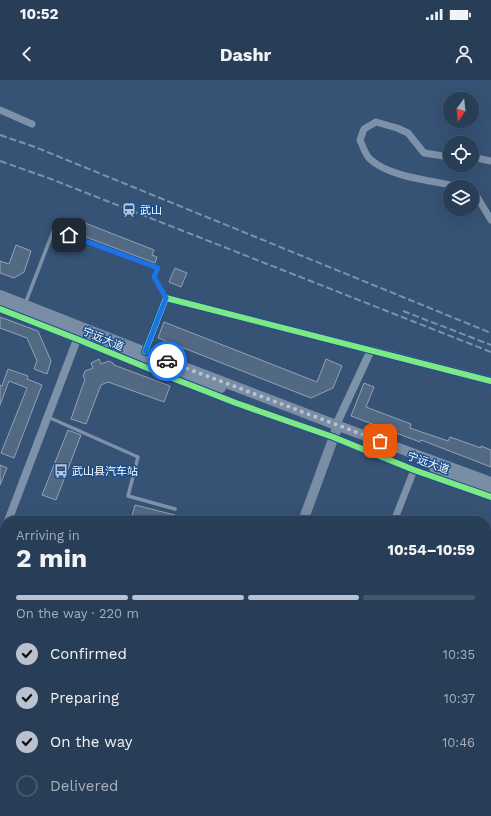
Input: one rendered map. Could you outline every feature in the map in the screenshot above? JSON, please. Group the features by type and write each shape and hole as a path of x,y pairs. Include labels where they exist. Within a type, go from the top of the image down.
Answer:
{"main road":[{"name":"宁远大道","path":"0,295 25,304 80,333 145,352 335,431 491,482"},
{"name":"宁远大道","path":"0,304 80,333 164,367 491,490"},
{"path":"305,516 335,431"}],"street":[{"path":"0,110 32,124"},
{"path":"443,156 424,153 408,133 398,128 376,122 364,129 360,140 369,159 388,170 414,178 443,183"},
{"path":"479,158 491,161"},
{"path":"479,200 491,220"},
{"path":"145,352 166,298 491,381"},
{"name":"宁远大道","path":"0,309 80,333"},
{"path":"10,516 80,333"},
{"path":"335,431 371,350"},
{"name":"宁远大道","path":"335,431 414,470 491,497"},
{"path":"396,516 414,470"}],"lane":[{"path":"25,304 54,230 158,268 154,277 166,298"},
{"path":"48,417 138,458 128,496 176,509"}],"building":[{"path":"85,223 154,250 152,255 157,257 155,263 78,234 80,227 83,228"},
{"path":"16,245 31,251 24,272 14,278 0,273 0,261 9,264"},
{"path":"175,268 187,273 181,287 169,282"},
{"path":"0,317 38,331 51,361 47,374 34,369 37,361 27,338 0,328"},
{"path":"164,322 317,382 326,359 342,366 333,388 311,398 158,338"},
{"path":"99,359 101,364 109,361 114,365 170,386 164,402 108,382 101,385 86,424 71,419 85,379 83,376 85,371 93,368 91,363"},
{"path":"8,369 28,376 27,379 42,385 14,458 1,453 27,388 9,381 0,405 0,385 2,386"},
{"path":"364,383 374,387 366,407 411,424 410,428 448,441 450,437 491,450 491,467 421,440 420,442 351,416"},
{"path":"68,430 81,435 56,500 42,495"},
{"path":"0,465 7,468 0,485"},
{"path":"135,505 175,515 175,516 132,516"}],"railway":[{"path":"0,135 35,147 491,333"},
{"path":"0,161 51,179 491,352"},
{"path":"403,311 491,345"}],"cycle path":[{"path":"145,352 166,298 491,381"},
{"path":"0,309 236,403 333,437 414,470 491,497"}],"way so far":[{"path":"167,361 380,441"}],"place":[{"name":"武山","path":"129,210"},
{"name":"武山县汽车站","path":"61,471"}],"route":[{"path":"69,235 158,268 154,277 166,298 145,352 167,361"}]}
